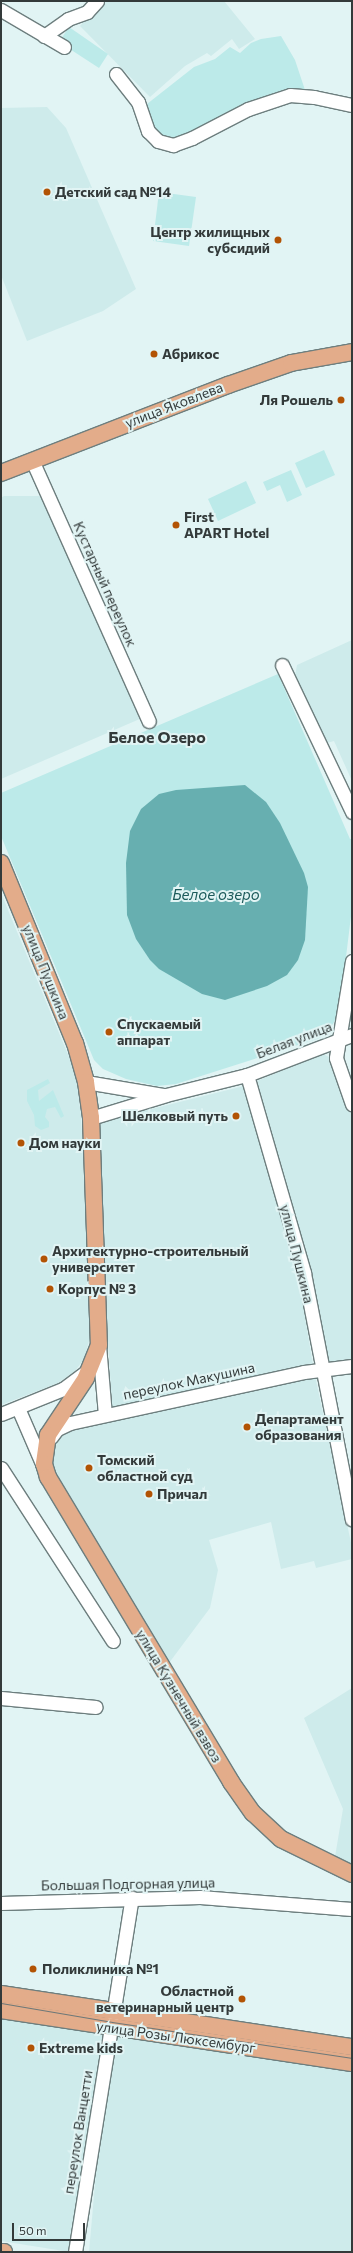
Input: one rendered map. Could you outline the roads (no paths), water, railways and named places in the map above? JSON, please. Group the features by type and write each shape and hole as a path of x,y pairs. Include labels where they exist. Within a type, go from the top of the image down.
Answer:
{"main road":[{"name":"улица Яковлева","path":"1,473 200,394 291,363 352,352"},
{"name":"улица Пушкина","path":"1,863 75,1043 86,1082 91,1118 99,1345"},
{"path":"48,1478 44,1464 45,1448 54,1423 91,1368 99,1345"},
{"name":"улица Кузнечный взвоз","path":"48,1478 226,1772 253,1813 281,1839 352,1874"},
{"name":"улица Розы Люксембург","path":"1,1994 112,2020 352,2063"},
{"name":"улица Розы Люксембург","path":"1,2010 112,2020 352,2047"}],"street":[{"path":"44,36 68,19 87,12 97,1"},
{"path":"1,10 64,47"},
{"path":"116,74 138,102 148,130 158,141 173,145 192,138 248,109 290,95 314,97 352,105"},
{"name":"Кустарный переулок","path":"32,460 149,721"},
{"path":"282,665 352,812"},
{"path":"352,961 337,1041 336,1058 352,1104"},
{"name":"Белая улица","path":"247,1075 352,1035"},
{"path":"91,1118 166,1095 247,1075"},
{"name":"улица Пушкина","path":"247,1075 304,1273 321,1370 352,1519"},
{"path":"86,1082 166,1095"},
{"path":"99,1345 105,1415"},
{"name":"переулок Макушина","path":"45,1448 58,1429 70,1423 321,1370 352,1366"},
{"path":"1,1414 63,1388 91,1368"},
{"path":"18,1408 48,1478"},
{"path":"1,1468 113,1641"},
{"path":"1,1698 96,1707"},
{"name":"Большая Подгорная улица","path":"1,1903 200,1897 352,1909"},
{"name":"переулок Ванцетти","path":"75,2252 132,1898"}],"water":[{"name":"Белое озеро","path":"245,785 266,802 280,823 304,873 308,887 305,940 298,960 287,975 267,986 225,1000 202,994 159,969 150,960 136,939 127,915 126,863 130,831 141,809 159,794 176,790"}],"tram line":[{"path":"1,2003 112,2022 352,2058"}],"place":[{"name":"Детский сад №14","path":"47,192"},
{"name":"Центр жилищных субсидий","path":"278,240"},
{"name":"Абрикос","path":"154,354"},
{"name":"Ля Рошель","path":"341,400"},
{"name":"First APART Hotel","path":"176,525"},
{"name":"Спускаемый аппарат","path":"109,1032"},
{"name":"Шелковый путь","path":"236,1116"},
{"name":"Дом науки","path":"21,1143"},
{"name":"Архитектурно-строительный университет","path":"44,1259"},
{"name":"Корпус № 3","path":"50,1289"},
{"name":"Департамент образования","path":"247,1427"},
{"name":"Томский областной суд","path":"89,1468"},
{"name":"Причал","path":"149,1494"},
{"name":"Поликлиника №1","path":"33,1969"},
{"name":"Областной ветеринарный центр","path":"242,1999"},
{"name":"Extreme kids","path":"31,2048"}],"district":[{"name":"Белое Озеро","path":"157,737"}]}
